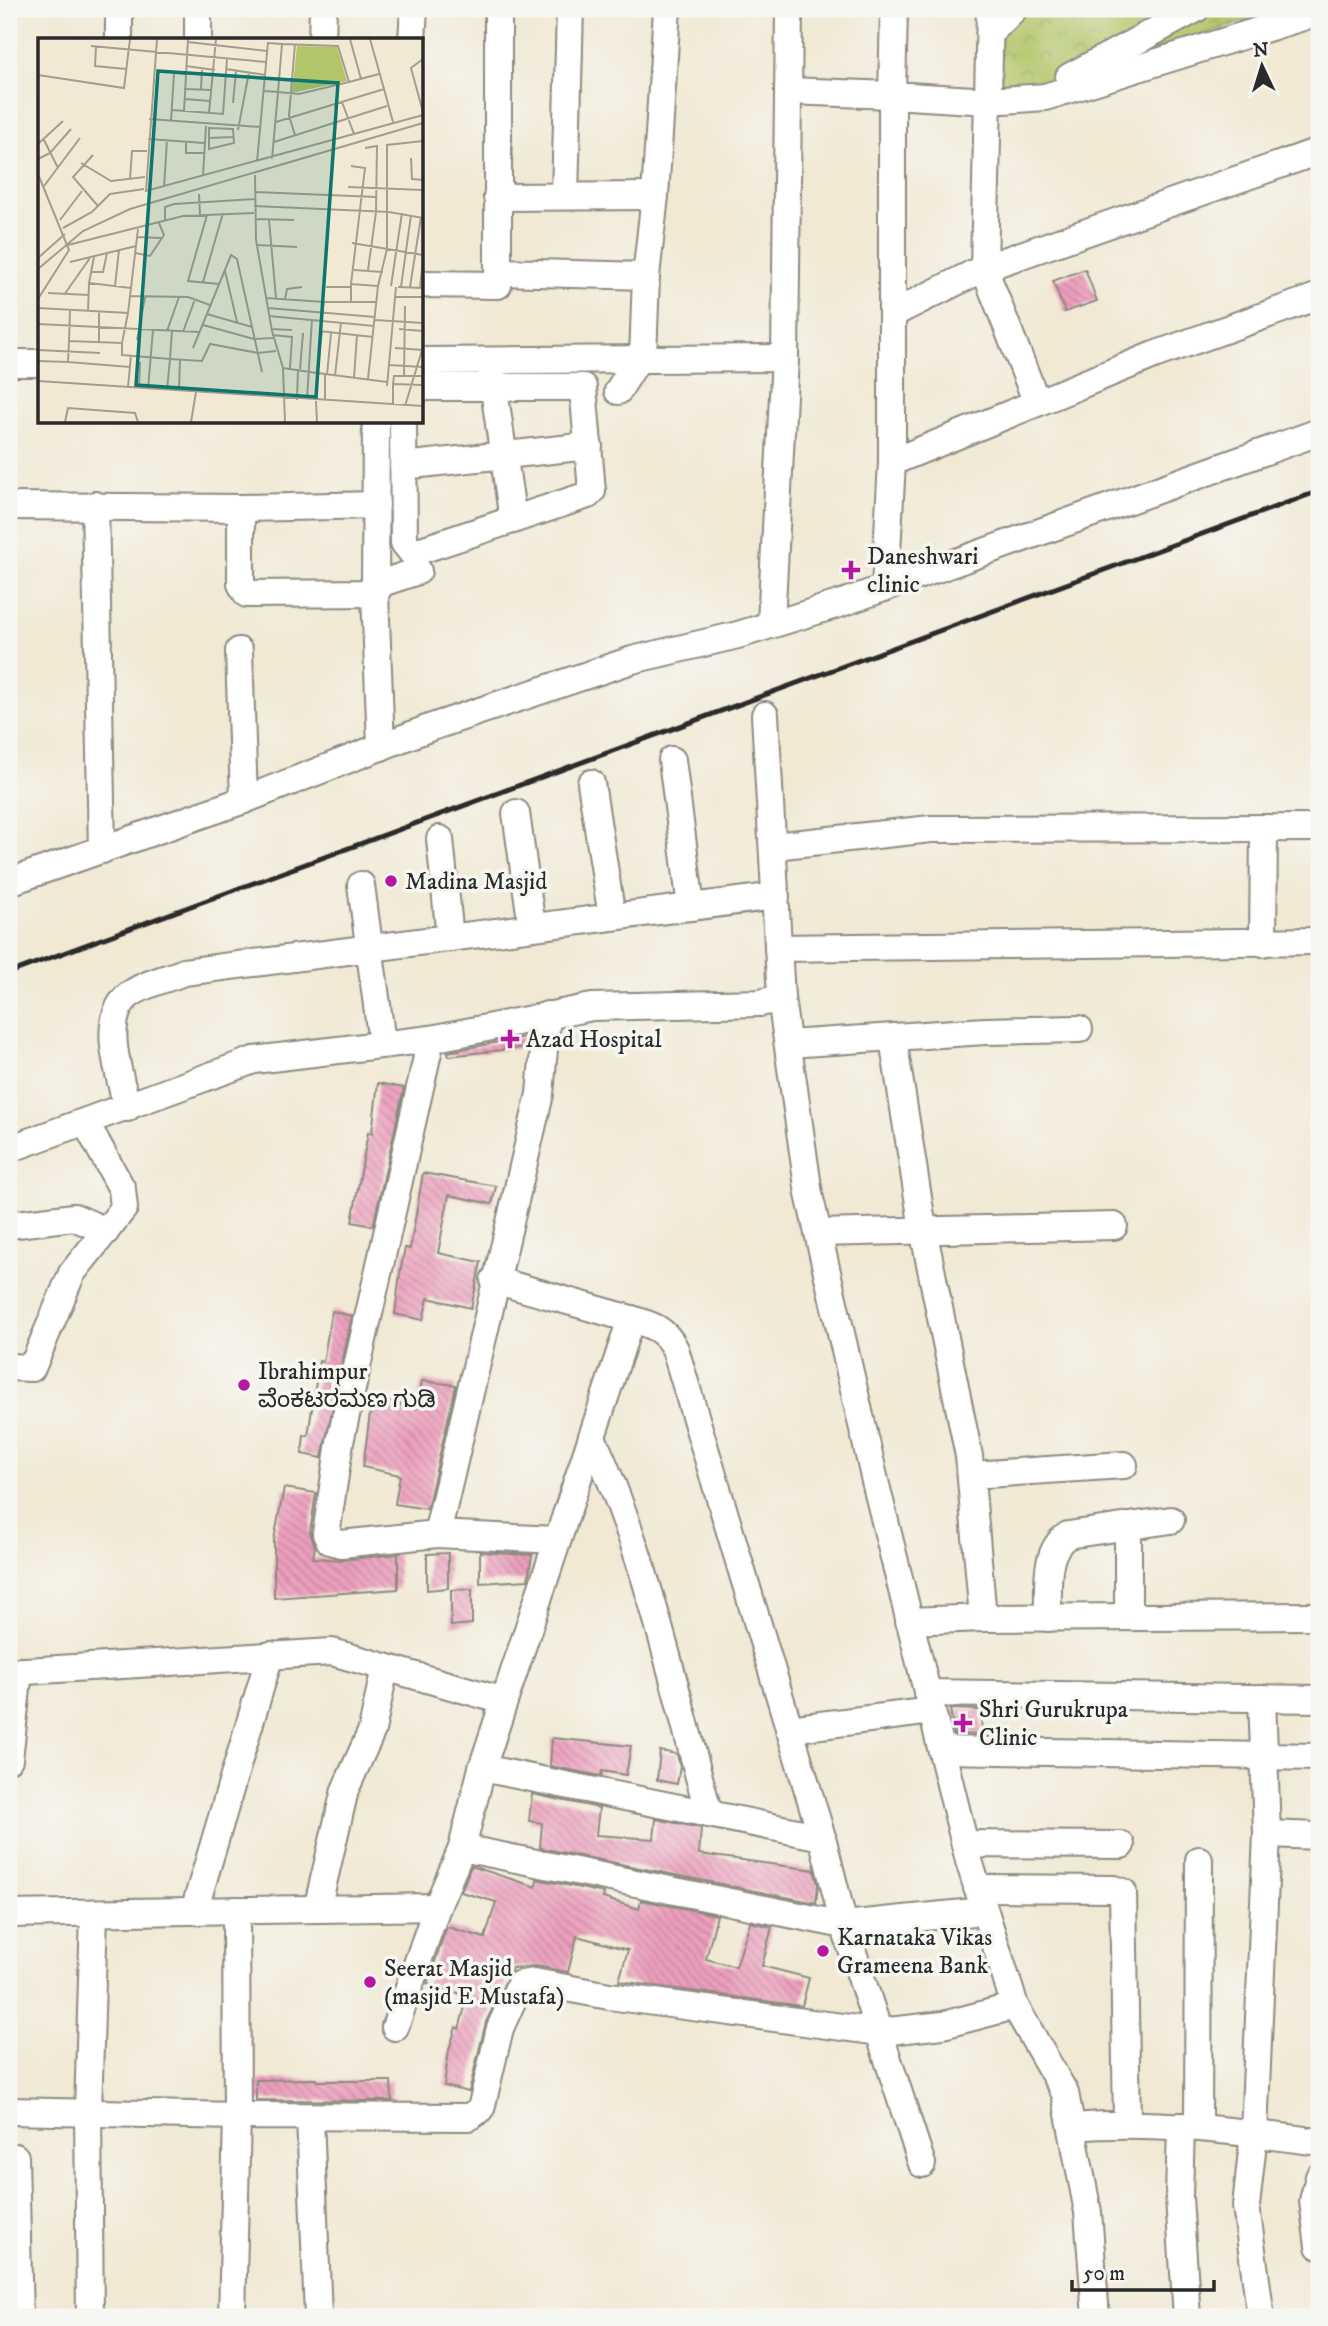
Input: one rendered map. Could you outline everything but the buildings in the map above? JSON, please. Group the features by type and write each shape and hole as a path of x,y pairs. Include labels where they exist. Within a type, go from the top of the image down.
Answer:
{"street":[{"path":"119,9 119,38"},
{"path":"198,9 198,38"},
{"path":"323,9 323,38"},
{"path":"412,38 414,9"},
{"path":"424,284 498,285 498,9"},
{"path":"565,196 570,9"},
{"path":"643,358 646,276 655,196 667,9"},
{"path":"771,623 785,358 789,9"},
{"path":"885,588 892,462 894,9"},
{"path":"1014,9 990,21 984,268 1037,403"},
{"path":"1029,98 1197,9"},
{"path":"788,91 989,101 1045,97 1319,12"},
{"path":"892,314 984,268 1319,151"},
{"path":"497,197 655,196"},
{"path":"498,272 646,276"},
{"path":"892,462 1154,355 1319,296"},
{"path":"424,387 491,373 643,358 785,358"},
{"path":"618,391 639,359 643,358"},
{"path":"403,424 404,544 412,553 587,495 593,483 583,387 424,361"},
{"path":"9,363 38,363"},
{"path":"491,373 513,520"},
{"path":"376,424 375,593 381,747"},
{"path":"9,882 244,800 381,747 632,660 738,635 842,603 1319,432"},
{"path":"403,467 589,446"},
{"path":"95,505 102,850"},
{"path":"9,506 241,508 376,505"},
{"path":"241,508 241,584 247,594 375,593"},
{"path":"375,593 382,583 418,571"},
{"path":"239,651 244,800"},
{"path":"765,715 782,998 818,1233 909,1621 981,1900 1015,2006 1065,2093 1088,2212 1096,2317"},
{"path":"672,760 691,907"},
{"path":"591,783 611,917"},
{"path":"516,813 532,927"},
{"path":"774,846 930,829 1319,828"},
{"path":"1263,943 1264,829"},
{"path":"440,839 450,938"},
{"path":"361,885 382,1043"},
{"path":"127,1108 113,1035 121,1003 130,994 184,972 776,896"},
{"path":"778,948 1319,941"},
{"path":"9,1149 86,1124 254,1060 431,1039 592,1007 760,1003 782,998"},
{"path":"437,1534 494,1280 540,1094 547,1015"},
{"path":"788,1044 985,1031 1079,1029"},
{"path":"431,1039 340,1442 326,1534 330,1541 341,1544 437,1534 557,1540"},
{"path":"893,1039 923,1229 971,1475 983,1618"},
{"path":"9,1367 32,1368 72,1273 124,1208 125,1196 86,1124"},
{"path":"9,1225 74,1217 106,1231"},
{"path":"818,1233 1114,1227"},
{"path":"494,1280 659,1327 675,1349 822,1837 844,1925 922,2164"},
{"path":"395,2027 437,1907 462,1848 482,1768 631,1319"},
{"path":"592,1437 611,1478 644,1580 709,1814"},
{"path":"971,1475 1124,1465"},
{"path":"1048,1618 1051,1555 1056,1545 1068,1535 1171,1520"},
{"path":"1128,1527 1128,1617"},
{"path":"909,1621 1319,1616"},
{"path":"9,1759 14,1671 332,1652 504,1701"},
{"path":"194,1911 270,1655"},
{"path":"317,1909 345,1790 372,1730 385,1667"},
{"path":"1261,2317 1247,2206 1254,2133 1267,1833 1262,1698"},
{"path":"789,1729 929,1702 1319,1699"},
{"path":"943,1750 1319,1757"},
{"path":"482,1768 822,1837"},
{"path":"1267,1833 1319,1836"},
{"path":"965,1844 1121,1845"},
{"path":"462,1848 844,1925 981,1900 1114,1889 1123,1892 1127,2122"},
{"path":"1187,2317 1179,2198 1189,2126 1199,1860"},
{"path":"9,1914 437,1907"},
{"path":"232,2317 237,2116 236,1910"},
{"path":"90,2317 88,2111 94,1913"},
{"path":"9,2111 462,2118 481,2109 500,2028 513,1993 520,1984 534,1982 608,1996 880,2032 943,2025 1015,2006"},
{"path":"310,2117 318,2317"},
{"path":"1072,2127 1127,2122 1189,2126 1319,2142"},
{"path":"15,2157 19,2317"},
{"path":"1319,2177 1313,2201 1319,2246"}],"green space":[{"path":"1001,9 1285,9 1033,89 999,91"}],"railway":[{"path":"9,973 1319,491"}],"place":[{"name":"Daneshwari clinic","path":"851,570"},
{"name":"Madina Masjid","path":"391,881"},
{"name":"Azad Hospital","path":"510,1039"},
{"name":"Ibrahimpur ವೆಂಕಟರಮಣ ಗುಡಿ","path":"244,1385"},
{"name":"Shri Gurukrupa Clinic","path":"963,1723"},
{"name":"Karnataka Vikas Grameena Bank","path":"823,1951"},
{"name":"Seerat Masjid (masjid E Mustafa)","path":"370,1982"}]}
